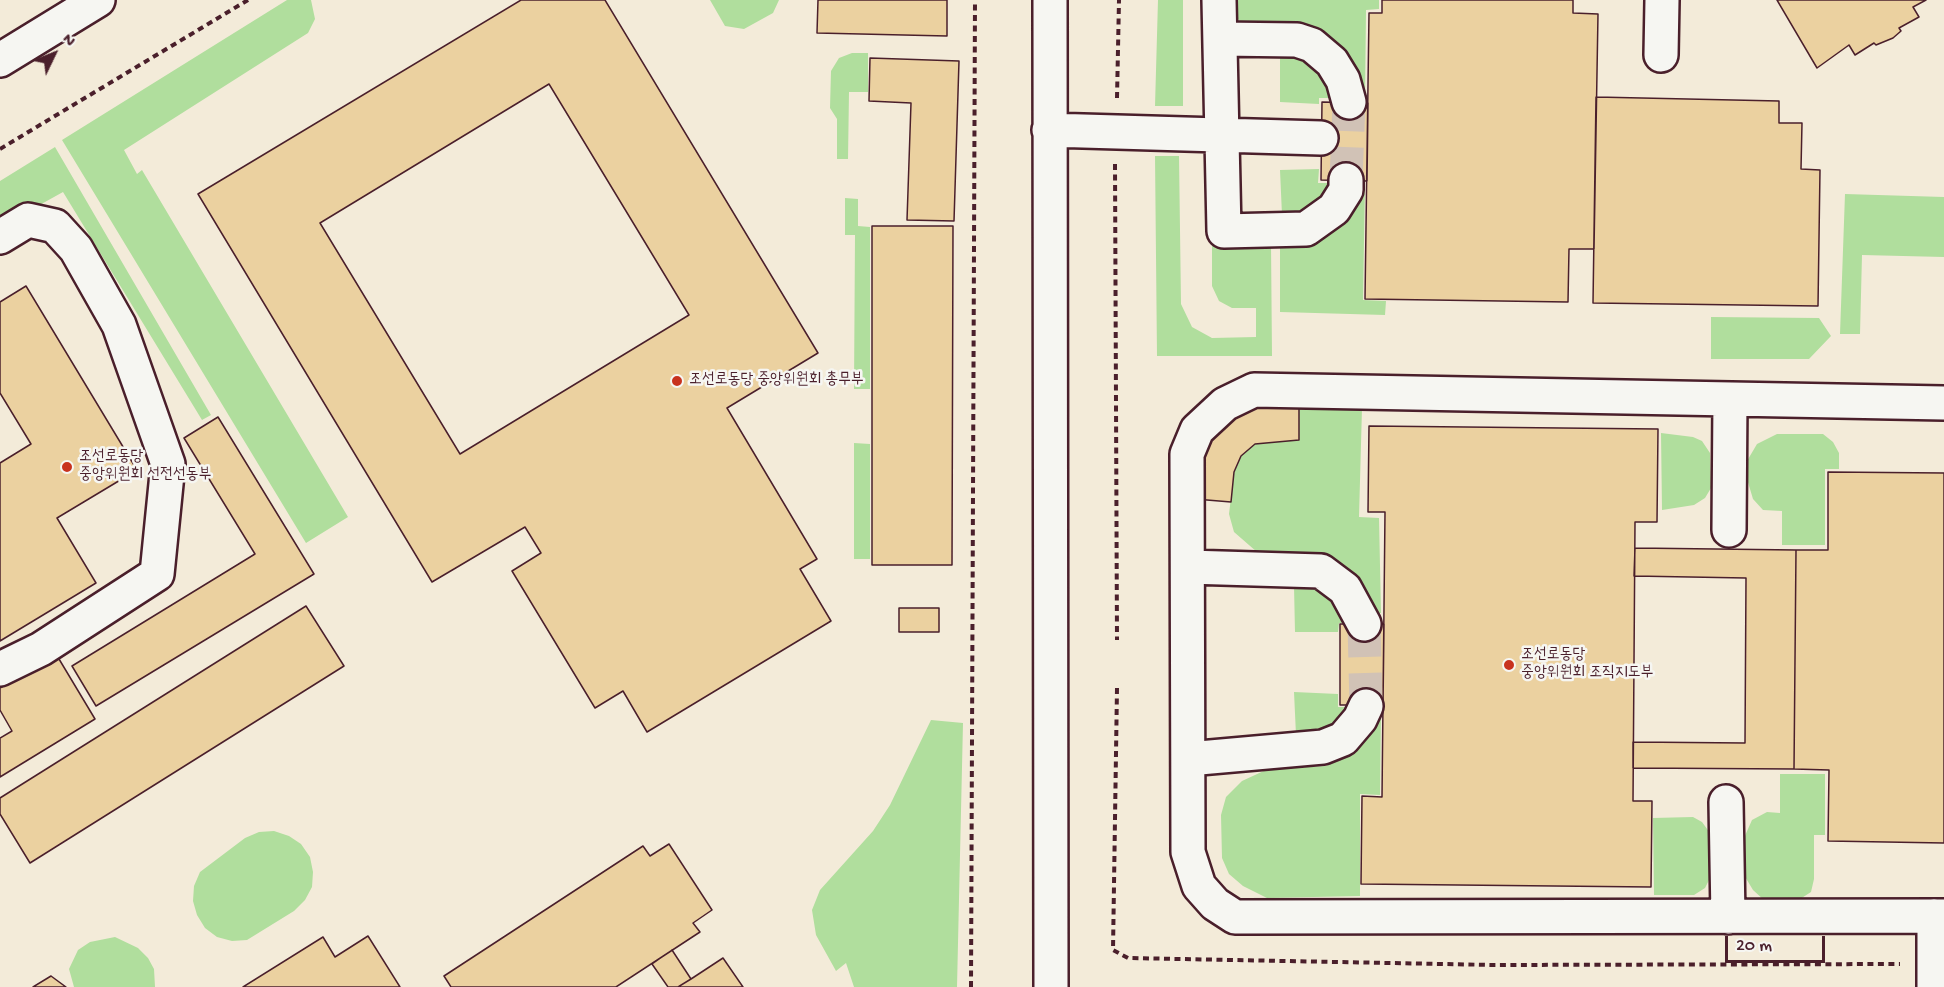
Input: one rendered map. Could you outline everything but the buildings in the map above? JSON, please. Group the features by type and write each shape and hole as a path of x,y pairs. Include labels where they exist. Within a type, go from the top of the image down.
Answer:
{"street":[{"path":"1050,0 1051,987"},
{"path":"1219,0 1224,231 1306,229 1334,209 1346,190 1346,180"},
{"path":"1661,55 1662,0"},
{"path":"0,60 83,4"},
{"path":"1220,39 1296,40 1312,45 1332,62 1343,80 1349,102"},
{"path":"1049,130 1115,142 1221,135 1321,138"},
{"path":"0,237 28,220 55,226 76,249 119,325 168,464 157,574 41,649 0,669"},
{"path":"1934,987 1939,916 1235,917 1215,904 1199,886 1188,852 1187,454 1197,430 1225,404 1254,390 1944,403"},
{"path":"1730,399 1730,530"},
{"path":"1188,567 1321,571 1345,589 1364,624"},
{"path":"1188,759 1323,747 1343,739 1360,719 1366,705"},
{"path":"1726,802 1728,917"}],"path":[{"path":"0,148 248,0"},
{"path":"971,987 975,0"},
{"path":"1117,640 1115,142 1119,0"}],"green space":[{"path":"287,0 311,0 315,19 308,33 124,150 137,174 142,170 348,517 306,543 62,140"},
{"path":"710,0 779,0 773,13 744,29 725,26"},
{"path":"1158,0 1183,0 1183,106 1155,106"},
{"path":"1231,0 1379,0 1379,9 1366,10 1365,100 1357,99 1357,92 1242,23 1235,16"},
{"path":"1298,51 1323,69 1333,98 1319,98 1319,104 1280,102 1280,56"},
{"path":"852,53 868,53 868,92 849,92 848,159 837,159 837,119 830,108 831,71 839,58"},
{"path":"55,147 211,415 202,420 63,192 0,227 0,181"},
{"path":"1155,156 1179,156 1181,304 1192,327 1212,338 1256,337 1256,308 1232,308 1219,301 1212,286 1212,244 1271,244 1272,356 1157,356"},
{"path":"1319,169 1318,183 1329,183 1323,197 1297,219 1282,215 1280,170"},
{"path":"1356,183 1365,184 1363,300 1386,301 1385,315 1280,312 1280,244"},
{"path":"1845,194 1944,197 1944,257 1862,255 1860,334 1840,334"},
{"path":"845,198 858,199 858,226 870,227 870,389 854,389 855,235 845,235"},
{"path":"1711,317 1819,318 1831,336 1809,359 1711,359"},
{"path":"1299,408 1362,408 1359,517 1379,518 1381,613 1376,614 1325,559 1257,552 1234,532 1229,514 1234,472 1241,456 1255,444 1298,440"},
{"path":"1661,433 1693,437 1702,441 1710,453 1711,488 1705,498 1694,505 1662,510"},
{"path":"1777,434 1823,434 1833,442 1839,453 1839,469 1825,469 1825,545 1782,545 1782,511 1763,510 1753,499 1747,479 1747,461 1757,444"},
{"path":"854,443 870,444 870,559 854,559"},
{"path":"1294,586 1316,586 1330,592 1349,623 1339,623 1338,632 1295,632"},
{"path":"1294,692 1338,694 1338,707 1349,707 1330,731 1296,735"},
{"path":"1381,712 1380,795 1360,794 1360,896 1267,898 1243,886 1229,874 1222,858 1221,815 1226,797 1242,781 1268,769 1326,766 1345,757 1364,738 1376,713"},
{"path":"931,720 963,723 957,987 854,987 846,963 836,971 816,935 812,910 820,890 873,831 890,805"},
{"path":"1780,774 1825,774 1825,835 1814,835 1814,879 1811,892 1797,901 1765,901 1753,890 1744,875 1744,838 1752,820 1767,812 1780,813"},
{"path":"1693,817 1702,822 1710,833 1710,878 1705,888 1694,895 1654,895 1653,818"},
{"path":"274,831 289,836 301,844 310,857 313,872 312,887 305,900 294,911 247,940 232,941 217,937 205,928 197,915 193,901 194,886 200,872 245,838 259,832"},
{"path":"115,937 138,948 148,958 154,969 155,987 74,987 69,969 78,950 90,942"}],"tunnel":[{"path":"1346,180 1349,102"},
{"path":"1364,624 1366,706"}],"place":[{"name":"조선로동당 중앙위원회 총무부","path":"677,381"},
{"name":"조선로동당 중앙위원회 선전선동부","path":"67,467"},
{"name":"조선로동당 중앙위원회 조직지도부","path":"1509,665"}]}
